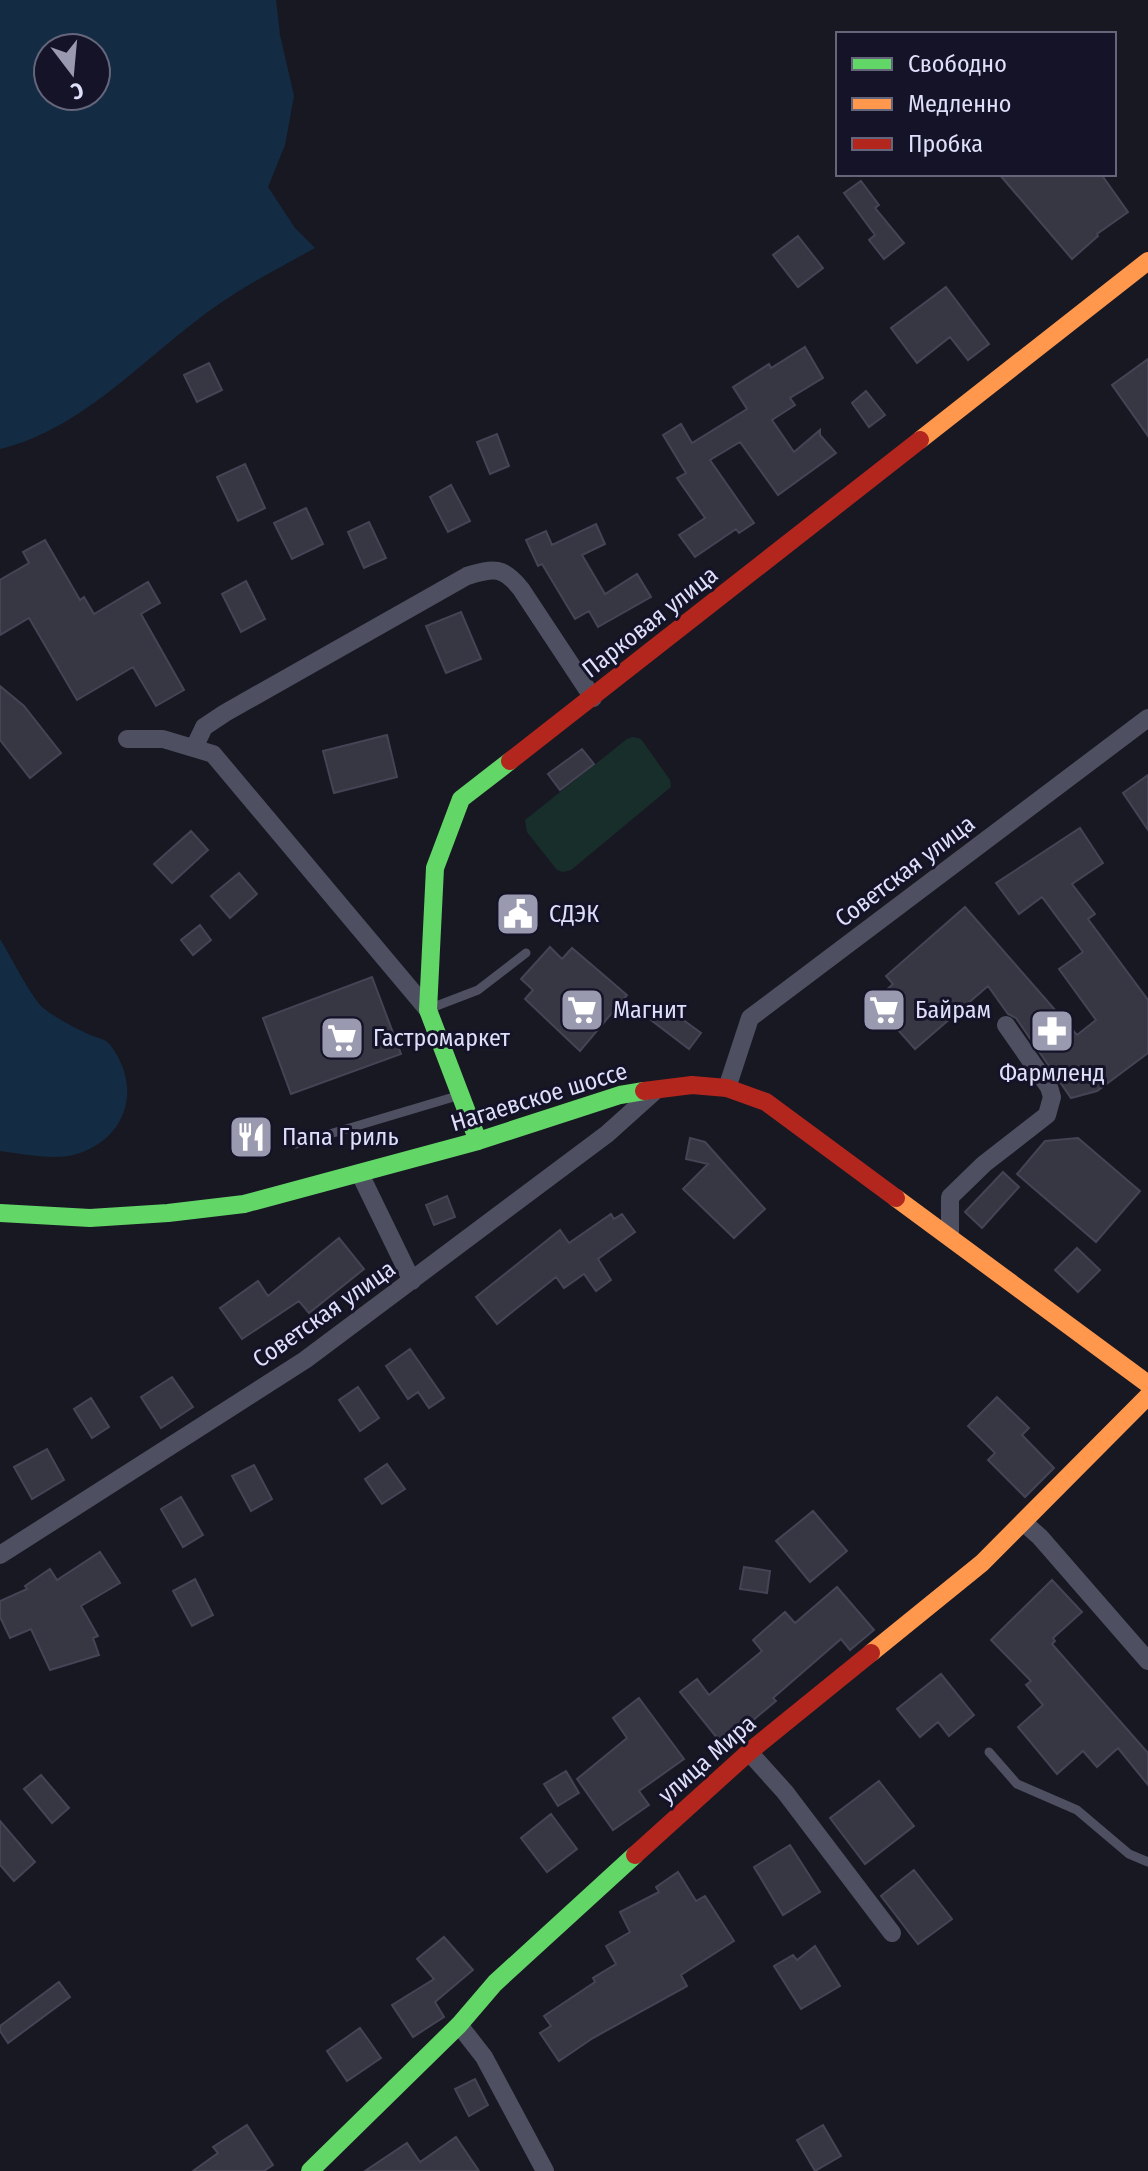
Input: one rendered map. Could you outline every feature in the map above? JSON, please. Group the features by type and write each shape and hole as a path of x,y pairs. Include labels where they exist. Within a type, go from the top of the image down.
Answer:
{"street":[{"name":"Парковая улица","path":"478,1141 428,1010 435,868 461,799 1148,261"},
{"path":"194,748 204,727 225,713 467,576 492,569 510,575 521,589 593,698"},
{"name":"Советская улица","path":"727,1088 750,1018 1146,721"},
{"path":"127,739 163,739 213,754 428,1010"},
{"path":"950,1237 950,1197 984,1164 1041,1120 1050,1108 1052,1097 1049,1087 1006,1025"},
{"name":"Нагаевское шоссе","path":"0,1213 90,1218 244,1204 478,1141 620,1095 692,1085 727,1088 766,1102 1148,1384"},
{"name":"Советская улица","path":"0,1555 305,1360 607,1134 659,1088"},
{"path":"360,1174 412,1281"},
{"name":"улица Мира","path":"310,2171 459,2025 495,1983 580,1904 749,1752 982,1563 1148,1396"},
{"path":"1023,1522 1040,1537 1148,1661"},
{"path":"749,1752 785,1792 892,1933"},
{"path":"459,2025 484,2057 545,2171"}],"lane":[{"path":"428,1010 478,990 526,953"},
{"path":"296,1144 460,1095"},
{"path":"989,1752 1017,1784 1077,1810 1129,1854 1148,1862"}],"green space":[{"path":"633,737 641,739 670,780 671,787 571,870 557,870 527,832 525,820"}],"water":[{"path":"0,0 276,0 280,35 294,96 285,145 268,187 295,228 315,248 219,304 88,407 31,439 0,449"},
{"path":"0,939 42,1007 72,1026 106,1041 121,1062 127,1096 117,1126 91,1148 73,1155 37,1156 0,1151"}],"building":[{"path":"1001,176 1102,176 1128,212 1097,234 1072,259"},
{"path":"861,181 879,205 875,208 904,243 884,259 869,240 875,235 844,193"},
{"path":"798,236 823,268 798,287 773,255"},
{"path":"946,287 989,344 968,360 950,337 917,363 891,328"},
{"path":"805,347 823,378 790,398 795,405 772,420 794,452 820,430 820,435 836,453 778,495 740,442 710,460 754,523 739,533 736,529 695,557 679,535 705,518 677,478 686,473 663,435 681,424 692,443 747,409 733,387 769,364 771,368"},
{"path":"1148,359 1148,436 1112,385"},
{"path":"209,363 222,390 197,402 184,375"},
{"path":"866,391 885,415 869,427 852,403"},
{"path":"497,434 509,466 490,474 477,442"},
{"path":"245,464 265,508 238,521 217,477"},
{"path":"451,485 470,521 448,532 430,497"},
{"path":"306,508 323,544 292,559 274,523"},
{"path":"369,522 386,558 364,568 348,532"},
{"path":"596,524 605,544 582,555 605,594 637,574 651,597 598,627 589,611 575,619 542,564 538,566 526,540 546,531 552,545"},
{"path":"45,540 80,600 84,597 94,614 148,582 160,603 141,614 184,690 156,706 133,667 77,700 29,618 0,635 0,580 29,563 23,552"},
{"path":"246,581 265,619 241,632 222,594"},
{"path":"461,612 481,659 446,673 426,626"},
{"path":"0,686 24,706 61,753 30,778 0,740"},
{"path":"387,735 397,777 334,793 323,751"},
{"path":"582,749 594,764 560,790 548,774"},
{"path":"1148,775 1148,830 1123,793"},
{"path":"1080,828 1103,863 1072,884 1095,914 1088,919 1148,1000 1148,1053 1097,1091 1071,1098 1016,1018 1008,1014 988,986 915,1049 873,1002 893,984 886,976 965,907 1077,1035 1096,1020 1059,969 1083,952 1042,897 1019,914 996,883"},
{"path":"191,831 208,850 172,883 154,864"},
{"path":"239,873 257,894 230,918 211,896"},
{"path":"200,925 211,940 193,955 181,940"},
{"path":"550,947 562,959 572,948 627,995 580,1051 525,999 533,990 521,979"},
{"path":"372,977 401,1054 291,1094 263,1018"},
{"path":"663,1005 701,1033 689,1049 651,1020"},
{"path":"690,1138 705,1142 765,1209 734,1238 683,1189 708,1164 686,1159"},
{"path":"1078,1138 1140,1191 1096,1242 1017,1174 1045,1141"},
{"path":"1003,1172 1019,1187 982,1228 965,1212"},
{"path":"447,1196 455,1217 434,1225 426,1205"},
{"path":"611,1214 614,1219 622,1214 635,1232 598,1259 611,1280 596,1291 584,1274 564,1288 556,1277 497,1324 476,1297 560,1230 569,1243"},
{"path":"339,1238 364,1269 309,1313 299,1301 242,1339 220,1308 258,1281 268,1296"},
{"path":"1077,1248 1100,1270 1078,1292 1055,1270"},
{"path":"410,1349 444,1398 429,1408 418,1392 408,1399 386,1366"},
{"path":"172,1377 193,1407 161,1428 141,1397"},
{"path":"358,1387 379,1418 360,1431 339,1400"},
{"path":"997,1397 1029,1428 1022,1435 1054,1468 1025,1497 988,1460 995,1453 968,1426"},
{"path":"91,1398 109,1427 92,1438 74,1409"},
{"path":"47,1449 64,1480 32,1499 14,1467"},
{"path":"387,1464 405,1489 382,1504 365,1479"},
{"path":"254,1465 272,1499 251,1511 232,1476"},
{"path":"181,1497 203,1535 183,1547 161,1509"},
{"path":"813,1511 847,1551 810,1582 776,1541"},
{"path":"100,1552 120,1583 81,1606 98,1636 93,1638 99,1655 50,1670 31,1629 10,1638 0,1617 0,1601 27,1589 25,1586 50,1569 57,1580"},
{"path":"744,1567 770,1571 767,1593 740,1589"},
{"path":"195,1579 213,1615 192,1626 173,1591"},
{"path":"1052,1580 1082,1612 1053,1638 1055,1641 1052,1644 1148,1753 1148,1785 1118,1748 1097,1767 1083,1751 1057,1774 1018,1727 1043,1705 1026,1685 1031,1681 991,1640"},
{"path":"837,1587 874,1630 850,1650 841,1639 773,1698 776,1701 739,1732 742,1736 726,1749 680,1692 697,1679 709,1695 762,1651 753,1640 785,1612 795,1623"},
{"path":"941,1674 974,1715 949,1736 938,1722 920,1737 897,1709"},
{"path":"639,1698 684,1759 639,1791 649,1805 613,1830 577,1779 627,1738 613,1718"},
{"path":"566,1771 579,1793 558,1806 544,1784"},
{"path":"41,1775 69,1808 52,1823 24,1789"},
{"path":"879,1781 914,1826 865,1864 830,1818"},
{"path":"551,1814 577,1849 547,1872 521,1838"},
{"path":"0,1821 35,1862 14,1881 0,1865"},
{"path":"790,1845 820,1892 783,1915 754,1867"},
{"path":"914,1870 952,1919 918,1944 881,1896"},
{"path":"678,1872 696,1901 705,1896 734,1941 681,1975 687,1986 593,2038 559,2061 540,2033 551,2026 544,2016 616,1964 606,1946 630,1932 620,1912 659,1892 656,1887"},
{"path":"444,1937 473,1970 435,2002 444,2017 413,2037 392,2005 434,1979 417,1959"},
{"path":"815,1946 840,1986 801,2009 774,1966 793,1955 797,1960"},
{"path":"59,1982 70,1997 8,2043 0,2026"},
{"path":"360,2028 381,2058 347,2081 327,2051"},
{"path":"475,2079 488,2105 469,2116 455,2089"},
{"path":"247,2125 273,2165 264,2171 193,2171 218,2153 213,2147"},
{"path":"823,2125 841,2156 815,2171 797,2140"},
{"path":"456,2137 479,2171 365,2171 407,2143 420,2162"}],"traffic: fast":[{"path":"478,1141 428,1010 435,868 461,799 510,761"},
{"path":"0,1213 90,1218 244,1204 478,1141 620,1095 644,1091"},
{"path":"310,2171 459,2025 495,1983 635,1855"}],"traffic: slow":[{"path":"920,440 1148,261"},
{"path":"896,1198 1148,1384"},
{"path":"871,1653 982,1563 1148,1396"}],"traffic: jam":[{"path":"510,761 920,440"},
{"path":"644,1091 692,1085 727,1088 766,1102 896,1198"},
{"path":"635,1855 749,1752 871,1653"}],"place":[{"name":"СДЭК","path":"518,914"},
{"name":"Магнит","path":"582,1010"},
{"name":"Байрам","path":"884,1010"},
{"name":"Фармленд","path":"1052,1031"},
{"name":"Гастромаркет","path":"342,1038"},
{"name":"Папа Гриль","path":"251,1137"}]}
